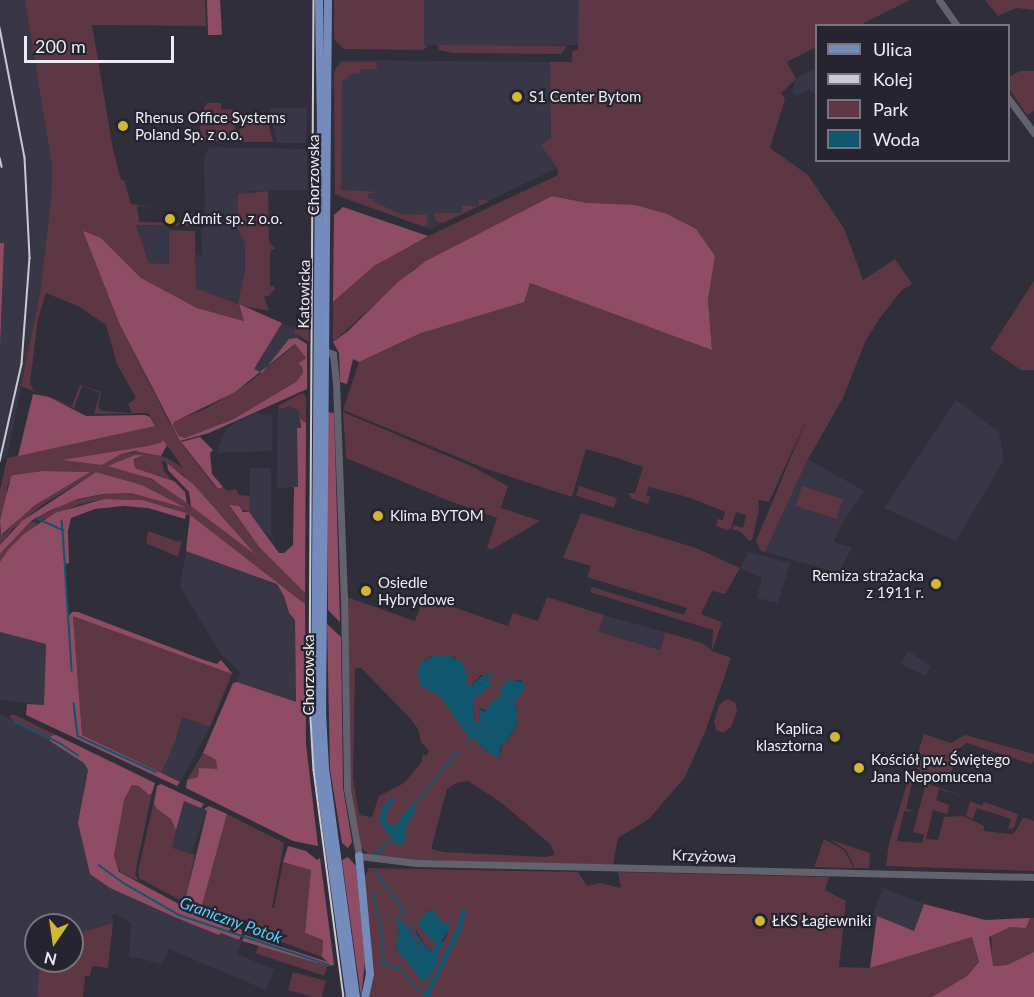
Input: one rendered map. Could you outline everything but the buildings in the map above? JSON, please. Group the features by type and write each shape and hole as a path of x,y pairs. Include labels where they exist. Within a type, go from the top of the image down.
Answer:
{"main road":[{"name":"Katowicka","path":"319,0 321,110 317,313 321,348 319,591"},
{"name":"Chorzowska","path":"321,348 325,304 328,0"},
{"name":"Chorzowska","path":"319,591 316,629 317,746 356,997"},
{"name":"Chorzowska","path":"319,591 323,636 325,768 330,827"},
{"path":"359,856 370,974 365,997"},
{"name":"Chorzowska","path":"336,869 350,997"}],"street":[{"path":"939,0 956,24"},
{"path":"1010,101 1034,133"},
{"name":"Chorzowska","path":"321,348 333,354 336,375 344,596 347,789 359,856"},
{"name":"Krzyżowa","path":"359,856 374,860 428,864 1034,877"}],"shaded area":[{"path":"0,0 25,0 52,166 51,199 40,293 7,458 0,460"},
{"path":"207,0 220,0 222,34 220,35 208,35"},
{"path":"424,0 579,0 579,45 424,45"},
{"path":"339,60 550,62 551,138 542,145 557,168 430,229 339,197"},
{"path":"815,68 815,93 810,89 796,97 792,91 796,78"},
{"path":"269,108 307,108 306,143 277,143"},
{"path":"210,147 306,149 308,190 250,191 239,230 245,241 245,271 239,304 196,288 196,255 202,255 201,231 205,226 204,157"},
{"path":"552,196 587,203 635,205 667,214 696,229 715,256 708,300 712,350 530,283 524,302 421,333 359,362 353,359 347,384 340,382 339,353 333,342 348,331 398,282 426,261"},
{"path":"343,207 428,236 374,266 333,302 334,215"},
{"path":"136,225 169,226 169,264 149,263"},
{"path":"83,231 101,238 141,278 197,308 244,321 239,304 282,323 254,369 260,372 235,392 174,422 173,426 179,436 185,438 234,419 296,382 303,373 302,366 298,364 306,358 295,344 268,366 289,339 297,338 307,344 307,389 209,433 180,441 120,325"},
{"path":"0,243 4,243 0,345"},
{"path":"282,323 292,328 300,338 262,373 254,369"},
{"path":"33,394 49,397 86,416 145,415 150,417 155,426 18,456"},
{"path":"956,400 999,432 1004,460 956,541 884,508"},
{"path":"278,406 299,410 301,429 297,429 298,487 277,488"},
{"path":"326,412 334,413 340,622 328,610"},
{"path":"255,413 272,416 272,451 217,453 226,428"},
{"path":"300,419 306,423 305,593 260,548 229,505 239,506 243,512 249,512 279,553 284,553 293,545 294,487 298,487 297,428 301,428"},
{"path":"200,437 213,450 210,453 212,474 223,487 218,489 181,442"},
{"path":"163,440 167,445 161,456 135,451 121,454 102,465 62,460 148,446"},
{"path":"135,455 143,455 134,459 134,466 137,469 174,481 185,492 187,503 152,479 108,466"},
{"path":"808,459 864,491 840,527 834,542 852,548 838,573 765,552"},
{"path":"167,463 194,485 256,555 191,506 189,492 168,470"},
{"path":"250,468 271,468 271,533 276,542 256,524 249,512"},
{"path":"43,471 90,472 34,506 1,535 0,521 11,477"},
{"path":"96,472 142,485 186,508 131,493 103,494 78,499 31,521 0,554 0,545 22,521"},
{"path":"104,499 142,500 186,513 185,519 148,508 123,506 95,509 71,518 68,531 69,563 65,564 68,617 72,612 78,612 204,660 217,664 221,660 232,674 73,616 82,735 180,782 177,786 26,715 27,704 44,705 46,644 0,632 0,562 8,550 25,533 55,513"},
{"path":"190,515 305,604 306,744 318,846 293,841 186,788 187,780 198,777 199,768 217,769 216,760 203,753 233,683 237,682 296,702 295,620 289,613 284,596 277,584 186,551"},
{"path":"186,551 277,584 284,596 289,613 295,620 296,703 237,682 240,672 221,654 180,587"},
{"path":"748,552 790,563 778,603 757,598 762,578 740,568"},
{"path":"604,615 665,632 660,650 599,632"},
{"path":"327,624 341,637 343,788 352,842 348,848 342,843 330,769"},
{"path":"0,632 46,644 44,705 0,700"},
{"path":"908,651 931,666 925,676 901,664"},
{"path":"0,714 66,749 84,763 88,770 83,791 110,888 219,935 220,933 242,941 237,954 274,969 266,990 169,949 162,964 129,956 131,923 115,914 112,915 113,923 84,932 84,913 24,913 24,973 39,973 37,997 0,997"},
{"path":"182,717 210,727 180,782 161,773 175,743"},
{"path":"56,735 155,783 149,795 139,786 132,785 124,800 114,856 119,872 177,903 239,928 243,931 239,940 221,933 219,935 177,918 110,888 90,874 78,823 88,770 84,763 50,741 51,736"},
{"path":"161,784 204,804 201,808 184,801 176,830 171,819 157,809 154,803 157,786"},
{"path":"184,801 207,810 190,856 166,847"},
{"path":"209,806 227,814 201,909 203,911 189,904 186,896 207,811 204,809"},
{"path":"288,846 306,851 317,860 320,858 334,965 328,966 242,941 245,935 328,962 322,957 323,940 305,933 311,870 283,862"},
{"path":"348,857 356,866 365,962 361,997 342,860"},
{"path":"883,888 924,904 914,931 873,915"},
{"path":"924,904 985,920 1030,918 1026,928 1010,927 989,937 993,966 1007,965 1034,952 1034,997 932,997 967,976 979,962 972,937 870,968 877,916 914,931"}],"green space":[{"path":"25,0 205,0 206,26 92,25 113,149 121,180 124,180 131,204 152,207 137,206 139,222 186,223 184,213 199,215 199,224 195,226 136,225 149,263 169,264 169,230 195,231 196,288 238,304 245,271 245,242 238,229 238,194 268,191 269,241 275,249 271,250 270,256 270,286 274,286 275,289 270,294 274,294 264,297 269,311 239,305 245,321 197,308 141,278 101,238 120,325 169,422 184,447 217,489 223,487 228,491 236,489 239,495 250,496 249,512 229,506 260,548 305,593 305,604 192,517 168,507 131,499 104,499 80,504 42,520 38,518 65,503 103,494 131,493 182,506 142,485 96,472 42,505 13,529 0,545 0,533 3,535 24,513 89,472 43,471 13,475 7,487 7,501 0,521 0,491 7,458 155,425 148,413 94,414 100,393 82,386 74,408 21,386 40,293 51,200 52,166","holes":["46,293 78,306 106,325 117,364 136,398 128,404 132,413 102,411 98,407 101,392 80,385 72,406 34,391 30,383 38,319","164,441 183,468 167,458 144,451 121,454 101,465 66,460 148,446","139,455 133,462 140,471 171,479 164,471 162,460 183,475 252,550 161,484 135,473 109,466"]},
{"path":"334,0 424,0 424,45 429,46 422,50 344,49 334,39"},
{"path":"579,0 910,0 862,24 815,24 815,48 787,62 796,79 781,93 785,99 770,148 808,175 844,228 863,280 895,259 912,284 901,291 879,319 865,342 843,398 808,459 765,552 761,551 756,541 808,416 769,502 758,500 759,510 752,540 749,541 741,532 732,529 733,525 743,528 746,515 736,512 731,528 727,530 716,526 718,519 723,520 725,512 691,498 649,487 646,495 650,497 648,504 632,499 628,493 635,493 643,467 617,458 586,449 572,497 484,468 343,410 359,362 530,283 712,349 708,300 715,256 587,203 552,196 414,269 333,342 333,302 374,266 403,248 558,175 557,168 541,145 551,138 550,62 572,62 572,52 578,49"},
{"path":"985,0 1034,0 1034,10 1016,8 998,16"},
{"path":"438,45 567,46 561,54 453,53 439,50"},
{"path":"342,62 376,62 377,69 361,69 360,73 350,74 347,79 342,80 341,190 381,192 368,194 368,198 401,214 427,215 428,211 427,224 424,227 335,194 334,73"},
{"path":"1020,71 1034,71 1034,111 1027,115 1010,90 1010,76"},
{"path":"207,103 221,103 221,109 234,110 235,136 232,141 200,142 200,115"},
{"path":"266,113 273,142 240,140 239,114"},
{"path":"479,199 490,201 443,223 436,221 434,213 462,213 462,206 479,206"},
{"path":"1034,281 1034,370 1021,370 990,349"},
{"path":"309,299 309,342 293,332"},
{"path":"296,344 306,358 300,379 234,419 185,438 179,436 173,426 174,422 207,408 250,382"},
{"path":"302,393 306,396 306,423 299,419 299,410 288,407 281,409 278,406"},
{"path":"343,412 469,465 508,486 501,508 540,521 491,550 487,548 497,518 444,499 346,458"},
{"path":"579,486 617,498 614,508 576,496"},
{"path":"802,486 843,499 836,519 796,506"},
{"path":"581,513 696,548 740,568 725,594 712,591 701,614 722,622 712,651 731,658 705,732 685,777 649,819 618,838 613,865 373,859 357,843 347,789 344,596 415,621 424,597 508,626 513,613 538,621 547,597 604,615 599,632 660,650 665,632 702,643 712,650 713,630 590,592 592,587 684,615 687,608 587,577 591,566 563,558","holes":["432,656 454,657 460,662 466,685 470,686 481,675 495,675 490,679 490,676 486,677 487,681 492,683 491,686 473,699 475,725 481,721 478,708 484,709 485,712 502,695 506,682 521,680 525,688 515,702 518,714 516,727 508,740 502,744 501,753 488,752 460,725 441,697 420,685 418,674 424,661","355,668 361,668 410,718 418,729 421,742 429,751 426,756 423,754 421,763 404,783 379,796 372,817 359,815 353,778","468,781 499,801 550,844 555,855 545,857 443,852 431,849 447,789 456,783","396,798 387,811 386,822 394,827 410,807 415,807 406,828 406,836 399,847 379,821"]},
{"path":"31,521 38,523 17,541 0,562 0,554"},
{"path":"148,531 179,542 182,540 178,557 146,543"},
{"path":"73,615 232,674 210,727 182,717 175,743 161,773 82,735"},
{"path":"726,699 735,702 737,711 731,727 723,733 716,730 714,721 719,705"},
{"path":"11,715 58,736 50,737 50,741 17,724 9,717"},
{"path":"924,734 951,743 965,735 1034,754 1034,761 1031,764 967,743 961,747 947,783 919,773 920,770 916,768 918,763 915,762"},
{"path":"203,753 216,760 217,769 199,769 198,777 187,780"},
{"path":"909,777 913,778 906,809 916,812 904,811 897,841 922,843 924,835 913,832 926,783 966,797 939,789 936,800 949,805 947,814 933,810 926,839 938,840 944,817 963,816 984,826 984,831 1011,834 1015,832 1023,818 1026,818 1034,821 1034,871 886,866 889,843"},
{"path":"132,785 139,786 149,795 152,793 135,874 139,881 121,873 114,858 123,803"},
{"path":"154,801 157,809 171,819 176,830 172,848 195,855 186,896 193,907 139,878 138,871"},
{"path":"970,801 982,806 984,802 1018,814 1014,828 1008,829 1011,819 977,808 973,819 966,816"},
{"path":"227,814 284,843 272,908 274,908 283,862 311,870 305,933 323,940 322,957 247,929 242,922 230,922 201,909"},
{"path":"824,839 844,850 854,868 814,867"},
{"path":"831,840 870,853 869,868 855,868 846,850"},
{"path":"369,868 578,872 587,886 600,883 621,888 618,872 829,877 825,890 846,901 839,967 870,968 972,937 979,962 967,976 932,997 368,997 364,878","holes":["434,910 447,934 438,952 437,963 422,980 396,949 399,928 395,915 422,948 415,929 428,949 433,951 436,942 418,925 426,912"]},
{"path":"1030,918 1034,918 1034,952 1007,965 992,966 991,934 1010,927 1026,928"},
{"path":"113,923 108,968 92,966 90,976 85,976 83,997 37,997 39,973 84,973 84,931"},
{"path":"259,944 327,966 324,976 256,954"},
{"path":"293,972 326,981 322,997 288,990"}],"water":[{"path":"436,655 448,655 463,663 467,673 466,685 470,686 486,673 495,675 490,679 490,676 486,677 487,681 493,683 473,699 475,725 481,721 478,708 485,712 491,702 502,695 500,689 508,680 524,682 525,688 515,702 518,714 516,727 506,742 501,745 499,757 492,755 464,731 441,697 420,685 418,674 420,663"},
{"path":"393,797 396,798 387,811 386,822 394,826 410,807 413,805 416,808 406,828 406,839 399,847 379,821 383,806"},
{"path":"434,910 442,923 450,923 450,927 442,941 444,946 438,952 437,963 426,981 422,981 396,949 399,928 395,915 407,927 418,945 422,947 405,918 428,949 433,951 436,942 432,942 418,925 424,913"}],"waterway":[{"path":"36,518 63,530 72,671"},
{"path":"62,521 63,530"},
{"path":"74,703 78,736 156,772"},
{"path":"15,722 60,743 78,755"},
{"path":"466,743 471,737"},
{"path":"413,805 458,752"},
{"path":"375,855 391,839"},
{"name":"Graniczny Potok","path":"99,865 127,885 179,915 329,965"},
{"path":"375,870 400,905 405,918"},
{"path":"376,892 375,903 381,925 384,963"},
{"path":"426,995 459,928 463,911"},
{"name":"Graniczny Potok","path":"380,964 398,967 419,990 431,997"}],"tram line":[{"path":"314,0 310,701 314,770 344,997"}],"railway":[{"path":"0,28 25,158 30,258 22,364 0,462"},
{"path":"0,158 2,167"}],"place":[{"name":"S1 Center Bytom","path":"517,97"},
{"name":"Rhenus Office Systems Poland Sp. z o.o.","path":"123,126"},
{"name":"Admit sp. z o.o.","path":"170,219"},
{"name":"Klima BYTOM","path":"378,516"},
{"name":"Remiza strażacka z 1911 r.","path":"936,584"},
{"name":"Osiedle Hybrydowe","path":"366,591"},
{"name":"Kaplica klasztorna","path":"835,737"},
{"name":"Kościół pw. Świętego Jana Nepomucena","path":"859,768"},
{"name":"ŁKS Łagiewniki","path":"760,921"}]}
